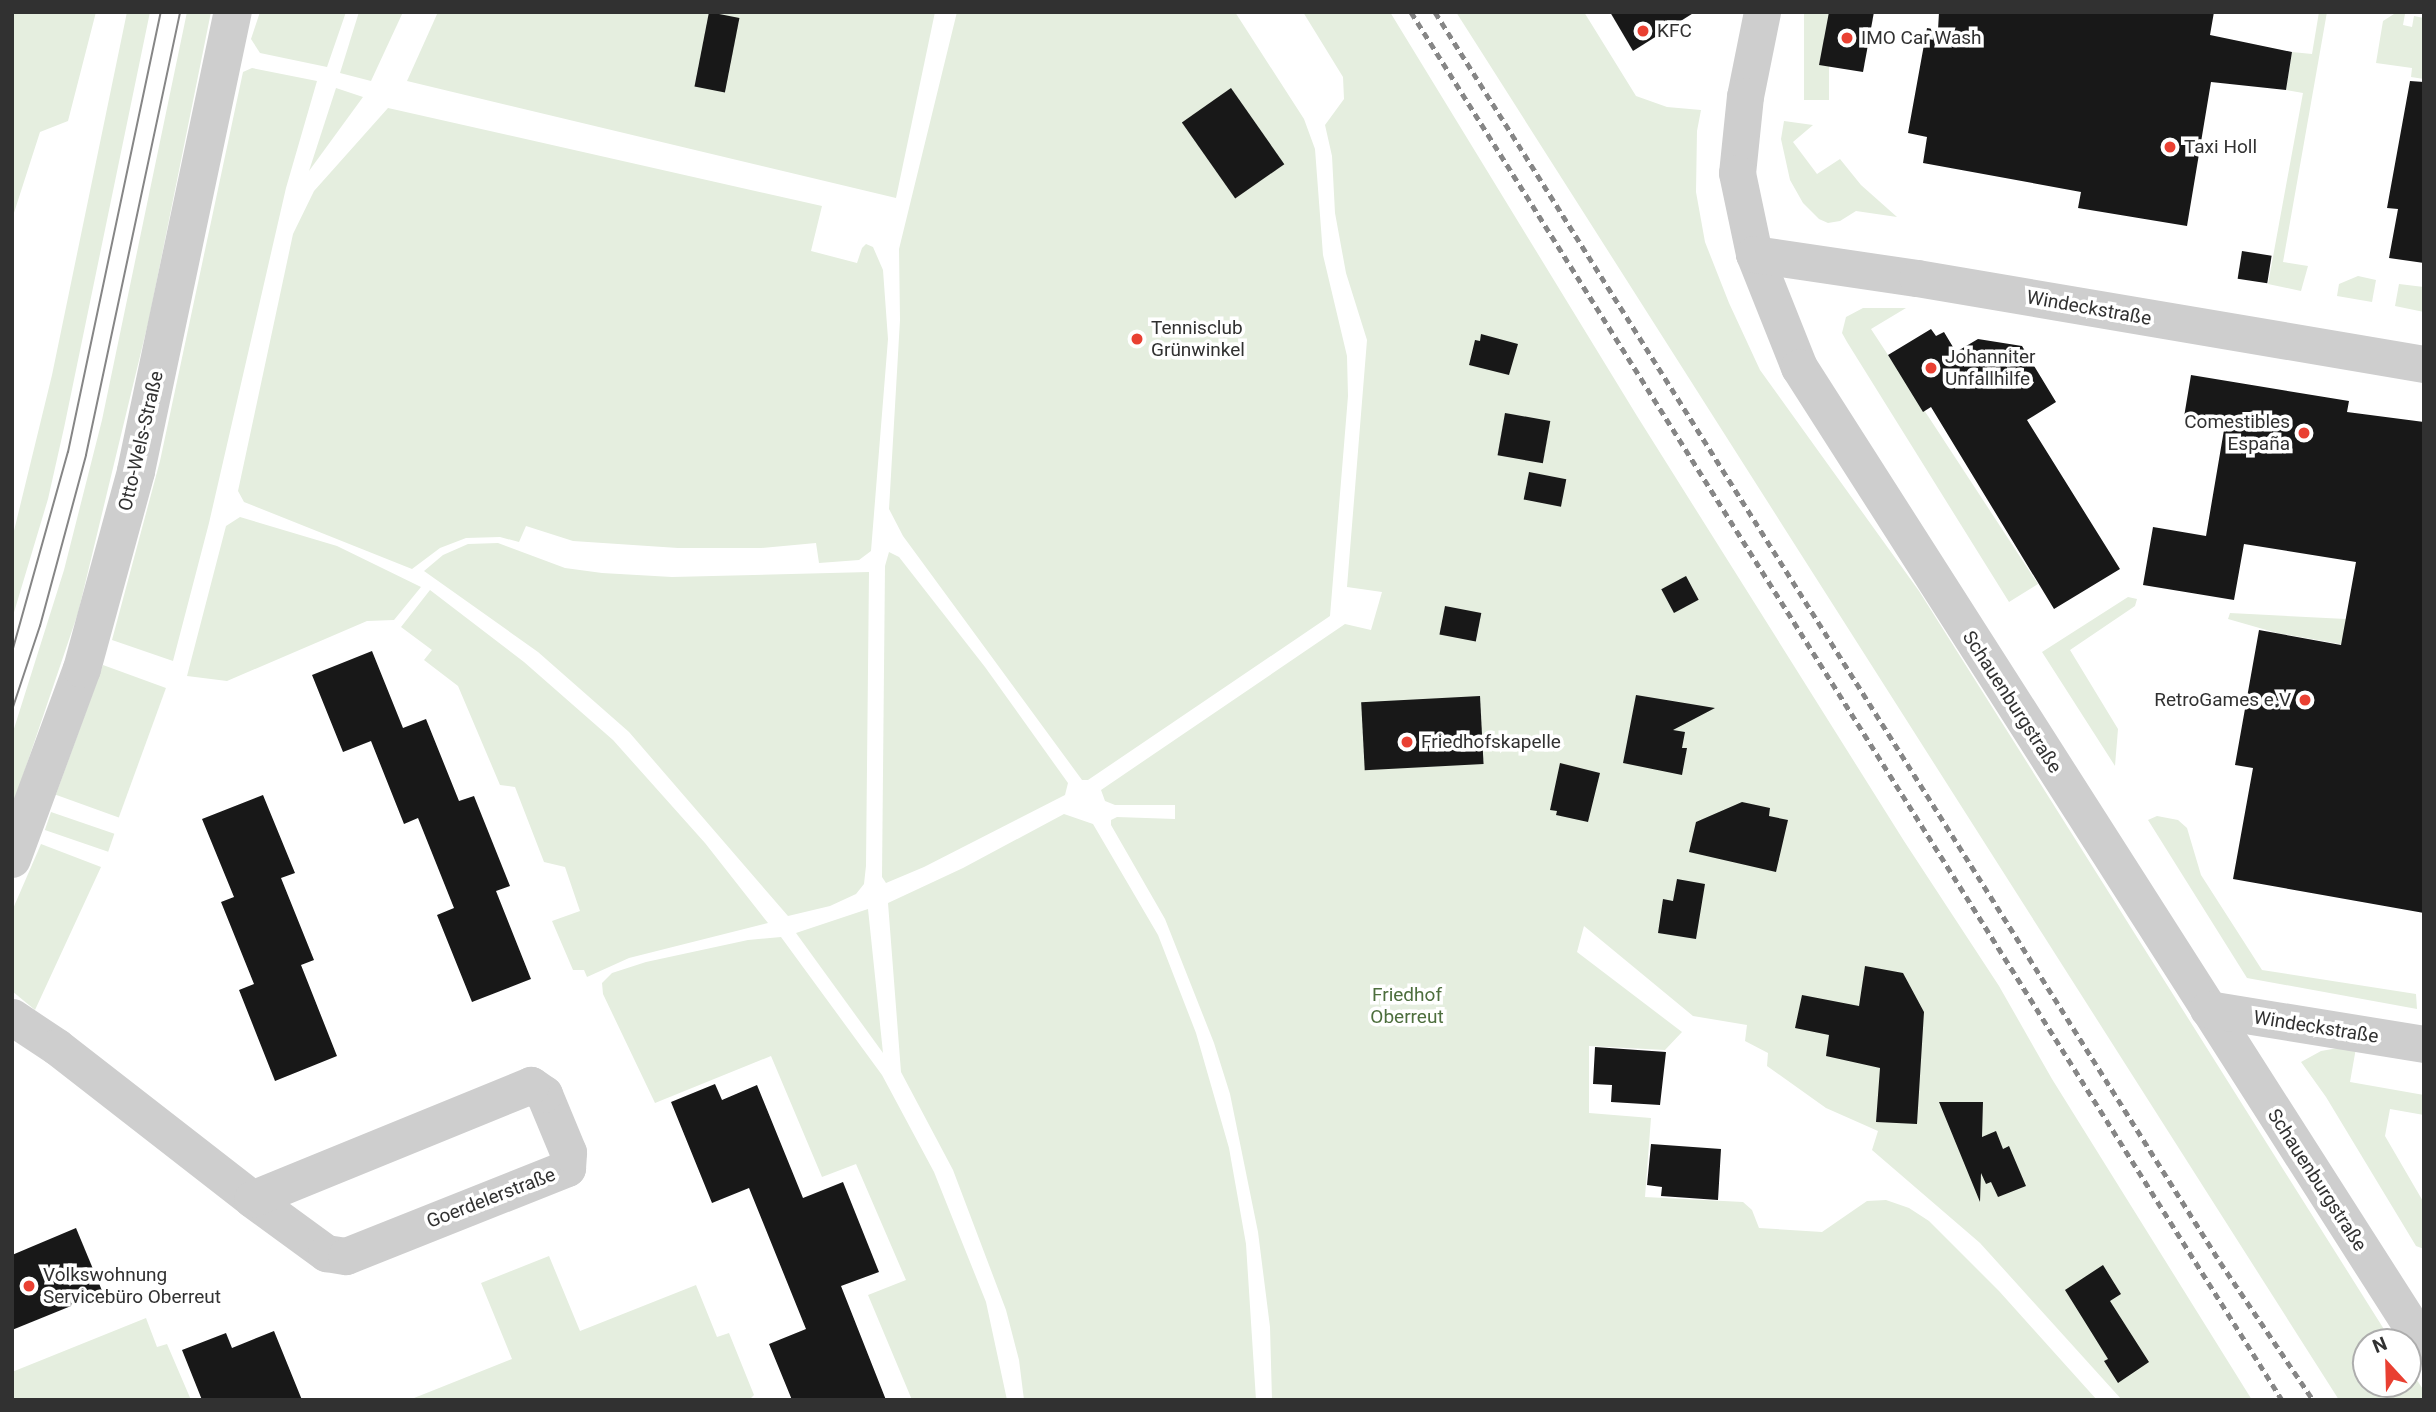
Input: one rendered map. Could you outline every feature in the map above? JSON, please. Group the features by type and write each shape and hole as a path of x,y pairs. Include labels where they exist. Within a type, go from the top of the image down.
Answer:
{"street":[{"name":"Otto-Wels-Straße","path":"12,859 82,669 136,471 233,12"},
{"name":"Schauenburgstraße","path":"1762,12 1745,96 1737,173 1754,254 1799,368 2424,1346"},
{"name":"Windeckstraße","path":"1754,254 1917,278 2424,364"},
{"name":"Windeckstraße","path":"2208,1009 2424,1044"},
{"name":"Goerdelerstraße","path":"12,1017 127,1100 252,1199 326,1253 346,1256 567,1168 568,1152 544,1094 531,1085 252,1199"}],"green space":[{"path":"12,12 96,12 68,121 40,132 12,219"},
{"path":"127,12 150,12 48,499 12,619 12,539 52,375"},
{"path":"187,12 211,12 149,319 78,613 12,808 12,735 64,570 102,420"},
{"path":"260,12 346,12 327,67 260,53 251,39"},
{"path":"359,12 403,12 371,81 340,73"},
{"path":"438,12 935,12 896,198 407,81"},
{"name":"Tennisclub Grünwinkel","path":"957,12 1235,12 1304,119 1315,149 1323,255 1347,356 1348,396 1330,616 1088,780 1082,780 903,536 889,509 900,320 899,249"},
{"name":"Friedhof Oberreut","path":"1303,12 1390,12 1637,416 1904,841 1999,986 2052,1079 2252,1400 2122,1400 1980,1243 1872,1150 1878,1131 1826,1108 1767,1066 1768,1053 1745,1041 1747,1025 1693,1016 1584,926 1577,952 1682,1032 1665,1050 1589,1046 1589,1113 1651,1118 1645,1197 1743,1202 1752,1210 1759,1228 1822,1232 1867,1201 1886,1200 1909,1208 1929,1221 1999,1291 2097,1400 1272,1400 1270,1327 1258,1232 1230,1094 1214,1043 1165,919 1111,825 1111,820 1117,817 1175,819 1175,805 1115,805 1105,801 1101,790 1345,624 1371,630 1382,592 1347,587 1367,340 1346,273 1335,213 1332,156 1325,125 1344,99 1343,77"},
{"path":"1456,12 1584,12 1636,96 1667,107 1701,110 1697,131 1696,192 1705,242 1760,370 1919,591 2383,1328 2352,1328 2352,1398 2422,1398 2422,1388 2424,1391 2424,1400 2339,1400"},
{"path":"1804,12 1829,12 1829,100 1804,100"},
{"path":"2319,12 2327,12 2283,262 2308,266 2301,291 2268,284 2303,93 2286,90 2292,52 2312,54"},
{"path":"2394,14 2405,14 2403,25 2412,27 2414,16 2424,18 2424,79 2411,77 2412,68 2376,63 2383,21"},
{"path":"252,68 317,81 286,188 209,523 173,661 112,640 160,461 243,72"},
{"path":"336,88 363,97 309,171"},
{"path":"388,108 822,206 811,251 857,263 866,244 873,247 883,270 888,339 871,551 859,560 819,563 816,543 761,548 678,548 573,541 526,526 519,542 500,537 466,538 440,548 412,569 244,502 238,491 293,234 314,191"},
{"path":"1784,121 1813,125 1793,142 1817,174 1840,159 1861,185 1897,217 1856,211 1840,221 1828,223 1819,219 1803,203 1790,180 1781,139"},
{"path":"2358,276 2376,280 2372,302 2337,296 2339,284"},
{"path":"2399,284 2424,287 2424,312 2395,306"},
{"path":"1863,308 1906,308 1871,329 2038,584 2009,602 1842,333 1846,317"},
{"path":"240,517 337,546 421,587 394,620 367,621 227,681 187,676 226,526"},
{"path":"498,543 565,568 602,573 672,577 869,572 866,866 864,884 856,894 830,906 788,916 629,732 538,652 424,571 443,555 468,544"},
{"path":"889,552 899,557 985,667 1068,783 1065,795 924,867 886,883 882,877 885,566"},
{"path":"430,590 524,662 613,740 705,843 768,923 629,958 587,977 584,970 573,970 552,921 580,911 565,867 544,862 515,787 500,785 458,686 424,660 432,650 401,627"},
{"path":"2128,597 2137,599 2135,606 2070,650 2118,729 2115,766 2042,652"},
{"path":"2230,613 2346,619 2424,659 2277,633 2228,619"},
{"path":"103,665 166,688 119,818 56,795"},
{"path":"51,812 114,834 108,852 45,830"},
{"path":"1064,814 1093,824 1158,935 1196,1033 1229,1148 1246,1244 1256,1400 1024,1400 1019,1360 1006,1310 953,1170 901,1072 888,903 963,868"},
{"path":"2157,816 2178,820 2187,828 2201,875 2262,970 2416,994 2417,1009 2247,978 2148,820"},
{"path":"41,844 101,867 35,1010 12,991 12,911"},
{"path":"868,909 883,1053 796,933"},
{"path":"781,937 882,1075 934,1172 986,1302 1007,1400 912,1400 868,1295 906,1280 856,1164 822,1177 771,1056 655,1103 603,994 602,983 612,973 646,962 748,940"},
{"path":"2356,1048 2350,1082 2424,1095 2424,1115 2390,1109 2385,1136 2424,1203 2424,1249 2416,1246 2326,1097 2301,1062 2321,1051"},
{"path":"549,1256 580,1331 696,1285 717,1337 729,1333 754,1395 749,1400 409,1400 512,1359 481,1283"},
{"path":"146,1318 157,1347 167,1344 191,1400 12,1400 12,1372"}],"building":[{"path":"709,12 739,18 725,93 694,87"},
{"name":"KFC","path":"1610,12 1695,12 1633,51"},
{"name":"IMO Car Wash","path":"1829,12 1874,12 1863,72 1819,65"},
{"path":"1939,12 2214,12 2210,35 2292,52 2286,90 2211,82 2187,226 2078,208 2081,192 1923,163 1927,137 1908,133 1927,28 1938,30"},
{"path":"2410,81 2424,82 2424,263 2389,258 2398,209 2387,208"},
{"path":"1231,88 1284,164 1235,199 1182,122"},
{"path":"2242,251 2272,256 2267,283 2238,279"},
{"path":"1931,329 1936,336 1944,332 1956,352 1978,339 2022,346 2056,402 2027,420 2120,569 2054,609 1931,407 1923,412 1888,355"},
{"path":"1481,334 1518,344 1509,375 1469,365 1475,340 1480,341"},
{"path":"2191,375 2349,401 2347,412 2424,422 2424,913 2233,879 2253,768 2235,765 2259,630 2341,645 2356,562 2244,544 2234,600 2143,585 2153,527 2206,536 2225,424 2184,417"},
{"path":"1505,413 1550,421 1543,463 1498,455"},
{"path":"1529,472 1566,479 1561,507 1524,499"},
{"path":"1686,576 1699,600 1674,613 1661,589"},
{"path":"1445,606 1481,613 1476,642 1439,634"},
{"path":"372,651 403,728 426,719 459,801 474,796 510,886 496,891 531,979 472,1002 437,915 454,908 418,818 404,824 371,741 343,752 312,675"},
{"path":"1636,695 1715,708 1673,730 1685,732 1682,748 1687,748 1682,775 1623,763"},
{"name":"Friedhofskapelle","path":"1480,696 1484,764 1365,770 1361,702"},
{"path":"1560,763 1600,773 1588,822 1556,815 1557,811 1550,810"},
{"path":"263,795 295,873 281,878 314,960 301,965 337,1056 275,1081 239,990 254,984 221,902 234,897 202,819"},
{"path":"1742,802 1770,808 1769,816 1788,820 1776,872 1689,852 1696,822"},
{"path":"1677,879 1705,884 1696,939 1658,933 1663,899 1673,901"},
{"path":"1865,966 1903,973 1924,1012 1917,1124 1876,1122 1880,1068 1826,1056 1829,1035 1795,1028 1802,995 1859,1006"},
{"path":"1595,1047 1666,1052 1660,1105 1611,1102 1612,1085 1593,1084"},
{"path":"715,1084 722,1100 757,1085 803,1198 843,1182 879,1272 841,1286 886,1400 792,1400 769,1344 806,1329 749,1188 712,1203 671,1102"},
{"path":"1939,1102 1983,1102 1982,1137 1996,1131 2003,1149 2009,1146 2026,1186 1998,1197 1991,1182 1986,1184 1981,1173 1980,1202"},
{"path":"1651,1144 1721,1149 1718,1200 1661,1196 1662,1187 1647,1185"},
{"path":"76,1228 103,1293 12,1330 12,1255"},
{"path":"2103,1265 2121,1294 2110,1301 2149,1362 2118,1383 2104,1361 2108,1359 2065,1290"},
{"path":"274,1331 302,1400 202,1400 182,1350 226,1333 232,1348"}],"tram line":[{"path":"12,652 68,452 161,12"},
{"path":"12,710 40,626 86,455 180,12"}],"railway":[{"path":"1411,12 2282,1400"},
{"path":"1435,12 2220,1262 2313,1400"}],"place":[{"name":"KFC","path":"1643,31"},
{"name":"IMO Car Wash","path":"1847,38"},
{"name":"Taxi Holl","path":"2170,147"},
{"name":"Tennisclub Grünwinkel","path":"1137,339"},
{"name":"Johanniter Unfallhilfe","path":"1931,368"},
{"name":"Comestibles España","path":"2304,433"},
{"name":"RetroGames e.V","path":"2305,700"},
{"name":"Friedhofskapelle","path":"1407,742"},
{"name":"Volkswohnung Servicebüro Oberreut","path":"29,1286"}]}
